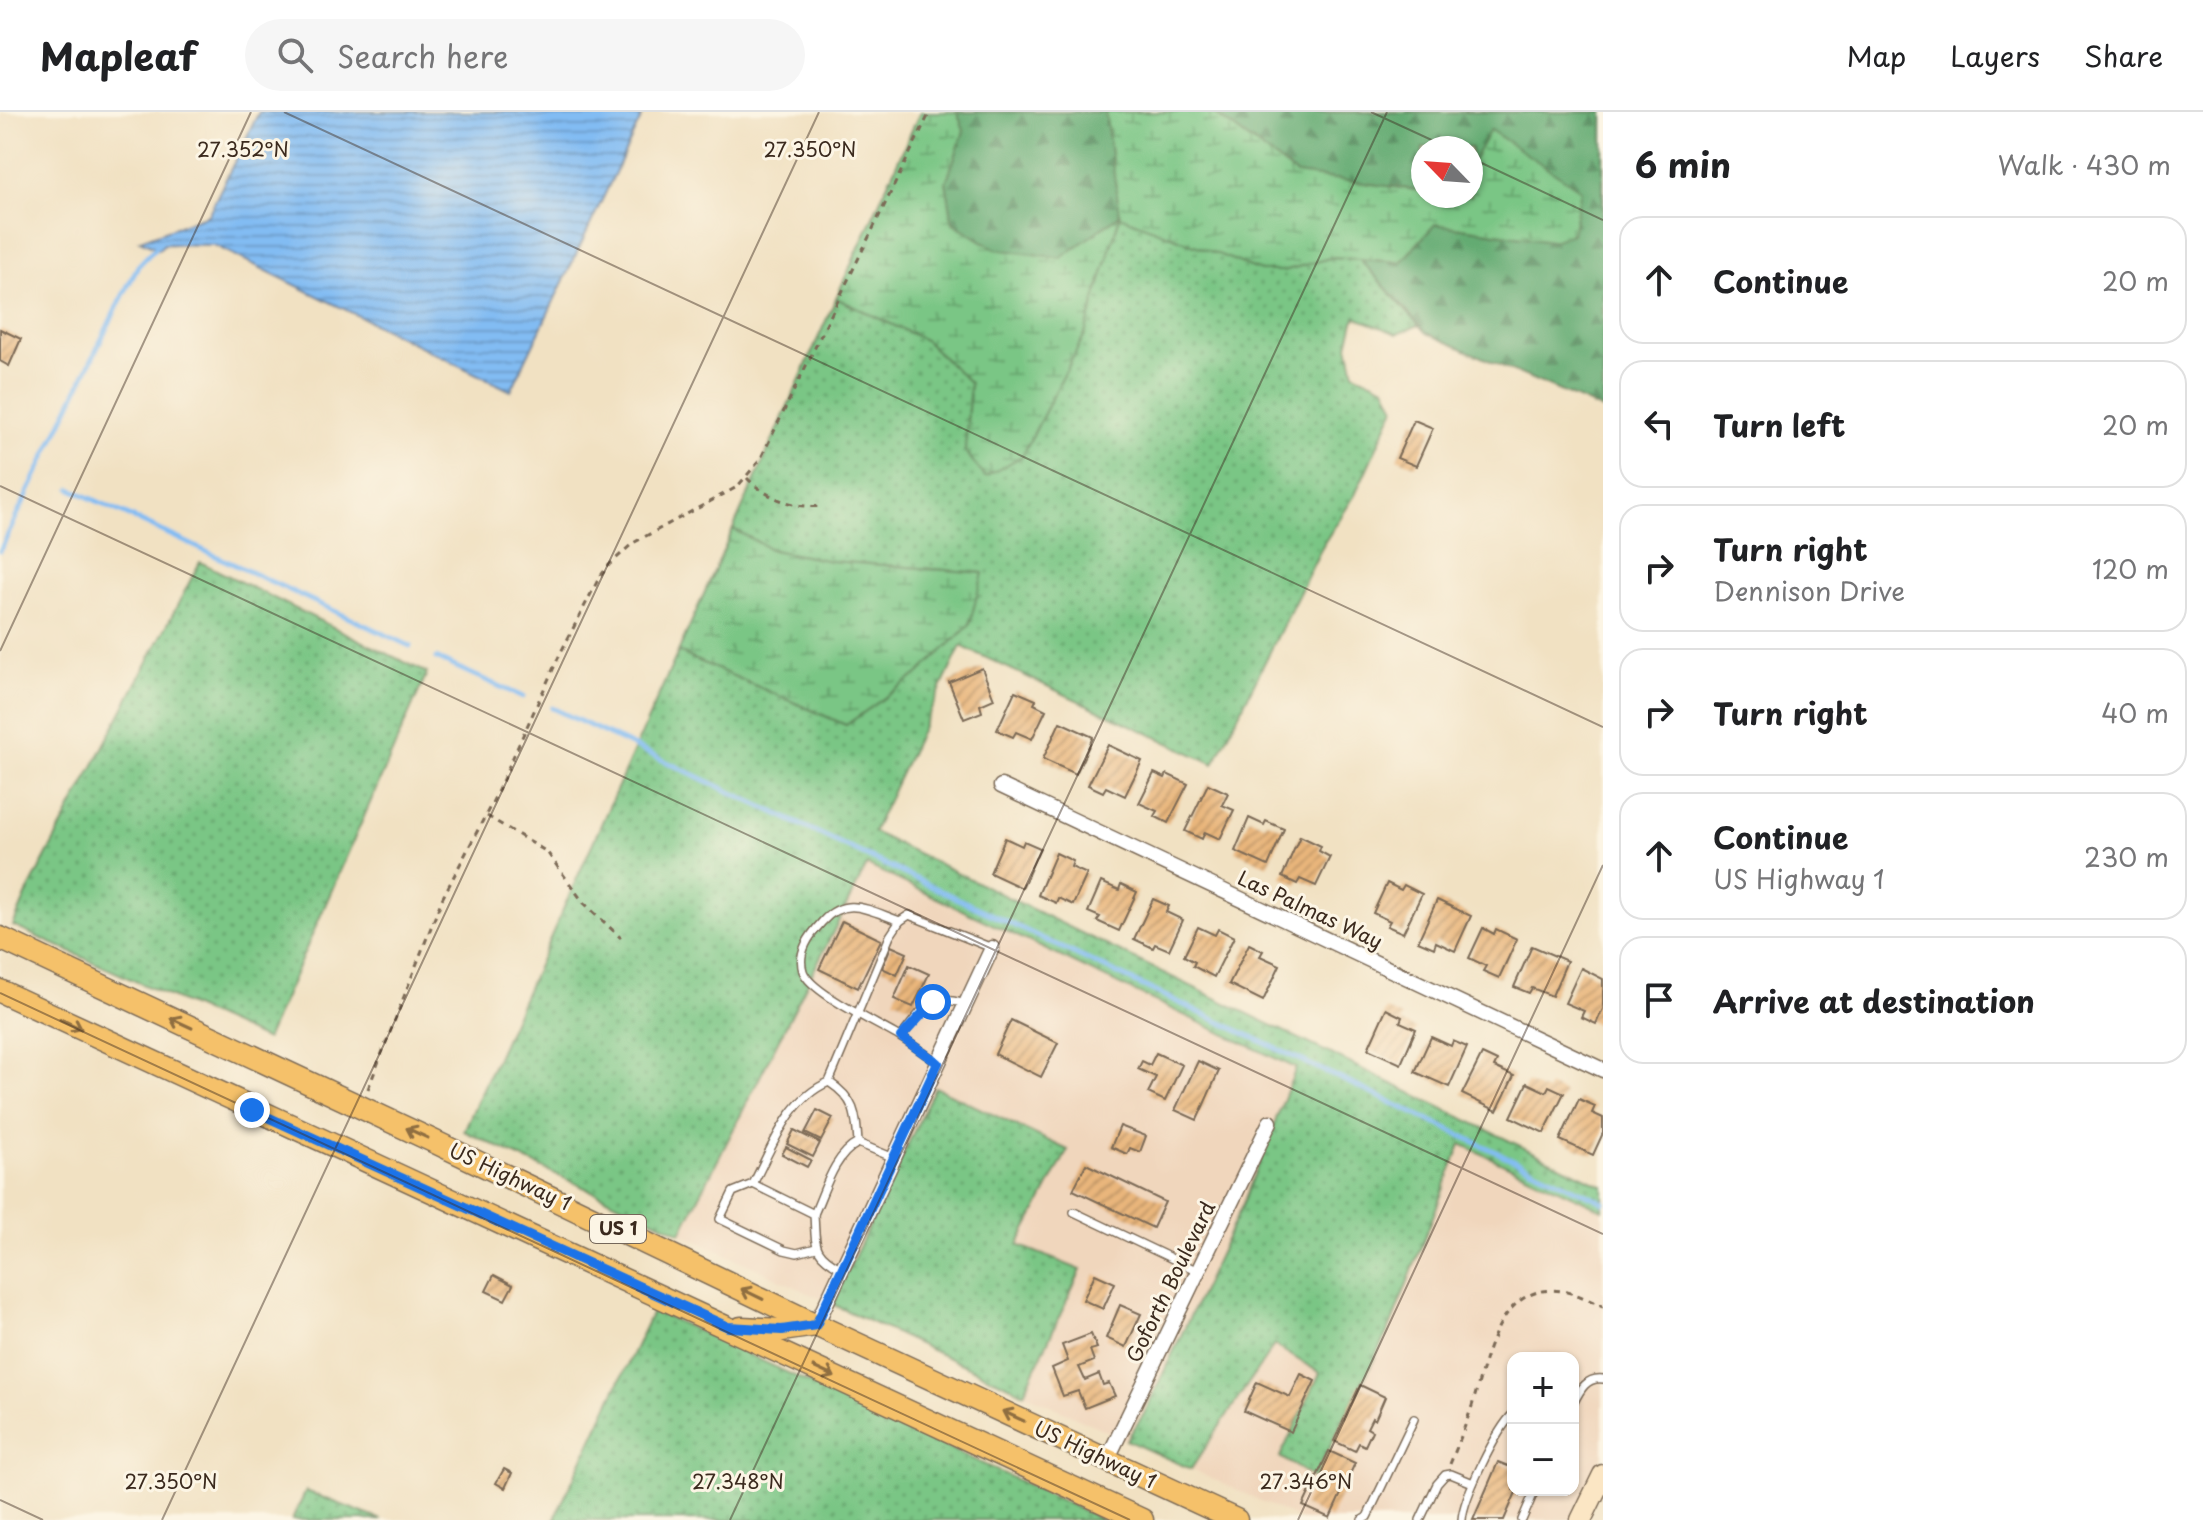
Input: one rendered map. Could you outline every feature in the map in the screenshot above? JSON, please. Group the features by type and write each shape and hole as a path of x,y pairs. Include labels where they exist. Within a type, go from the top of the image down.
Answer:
{"main road":[{"name":"US Highway 1","path":"0,938 816,1325 1236,1520"},
{"name":"US Highway 1","path":"0,991 1142,1520"},
{"path":"728,1327 782,1330 816,1325"}],"street":[{"name":"Las Palmas Way","path":"1001,786 1603,1070"},
{"path":"816,1325 992,948"},
{"name":"Goforth Boulevard","path":"1107,1460 1270,1122"},
{"path":"1583,1519 1603,1475"}],"lane":[{"path":"900,921 855,906 835,909 803,947 801,963 804,974 817,988 901,1037 938,1063"},
{"path":"816,1248 797,1253 784,1250 720,1219 733,1192 753,1184 790,1112 813,1088 829,1082 900,921 909,915 992,948"},
{"path":"901,1037 921,1013 939,999 966,1004"},
{"path":"829,1082 845,1092 852,1102 858,1143"},
{"path":"842,1269 825,1260 816,1248 814,1214 839,1159 849,1147 858,1143 894,1158"},
{"path":"753,1184 814,1214"},
{"path":"1074,1212 1198,1271"},
{"path":"1579,1393 1592,1379 1603,1379"},
{"path":"1365,1519 1414,1419"},
{"path":"1462,1520 1473,1483 1507,1421"},
{"path":"1420,1520 1437,1484 1445,1475 1451,1474 1473,1483"},
{"path":"1522,1520 1532,1496"}],"path":[{"path":"361,1107 442,899 486,815 577,618 609,565 633,543 737,487 760,460 930,112"},
{"path":"746,477 758,488 783,501 798,506 823,506"},
{"path":"486,815 547,852 583,902 621,938"},
{"path":"1445,1475 1498,1326 1513,1305 1535,1294 1561,1291 1603,1306"}],"shaded area":[{"path":"866,865 1296,1068 1242,1206 1144,1414 1126,1440 1024,1393 1081,1271 1017,1246 1067,1150 935,1088 832,1304 681,1233"},
{"path":"1461,1144 1603,1210 1603,1454 1571,1520 1302,1520 1191,1469 1274,1345 1320,1373 1281,1456 1391,1325"}],"green space":[{"path":"920,112 957,112 964,131 946,182 953,223 995,249 1061,258 1120,215 1105,112 1212,112 1296,174 1411,189 1411,208 1483,208 1483,143 1490,130 1581,190 1572,234 1552,241 1435,224 1401,262 1333,257 1283,271 1261,271 1120,216 1085,334 1022,456 985,477 965,451 970,383 925,340 836,298"},
{"path":"957,112 1105,112 1120,215 1061,258 995,249 953,223 946,182 964,131"},
{"path":"1212,112 1603,112 1603,410 1426,333 1360,259 1401,262 1435,224 1552,241 1491,131 1483,145 1483,136 1411,136 1411,189 1296,174"},
{"path":"1120,215 1261,271 1283,271 1333,257 1360,259 1419,325 1397,334 1355,317 1348,345 1354,373 1385,387 1395,407 1355,495 1324,543 1214,764 961,646 873,832 1603,1186 1603,1210 1461,1144 1391,1325 1314,1478 1280,1457 1320,1373 1274,1345 1191,1469 1126,1440 1144,1414 1242,1206 1296,1068 867,865 681,1233 464,1131 678,652 846,725 969,626 982,573 831,561 772,550 733,529 836,298 925,340 970,383 965,451 1022,456 1085,334"},
{"path":"733,529 772,550 831,561 983,573 969,626 919,673 846,725 678,652"},
{"path":"200,562 427,673 266,1040 13,926 28,891"},
{"path":"935,1087 1068,1150 1018,1245 1081,1270 1024,1393 832,1304"},
{"path":"653,1310 1103,1520 554,1520"},
{"path":"306,1491 381,1520 292,1520"}],"water":[{"path":"259,112 644,112 511,391 214,245 164,244 159,249 140,240 208,215"}],"building":[{"path":"0,329 21,339 9,366 0,361"},
{"path":"1414,420 1433,428 1416,466 1397,458"},
{"path":"982,668 994,699 980,705 982,712 964,719 949,682"},
{"path":"1015,691 1036,700 1034,704 1046,710 1032,739 1016,732 1013,737 997,730"},
{"path":"1060,722 1093,737 1076,774 1043,759"},
{"path":"1108,745 1142,761 1125,796 1106,787 1103,792 1088,785"},
{"path":"1154,773 1165,778 1167,774 1188,784 1168,823 1154,816 1157,811 1139,803"},
{"path":"1208,784 1228,793 1222,805 1234,810 1220,839 1205,832 1202,839 1185,831"},
{"path":"1249,818 1284,829 1268,866 1235,851"},
{"path":"1300,836 1321,846 1319,851 1330,857 1316,886 1300,879 1297,884 1282,877"},
{"path":"1005,838 1022,846 1024,841 1040,848 1022,888 990,873"},
{"path":"1056,853 1073,861 1071,867 1087,874 1073,905 1058,898 1056,903 1038,895"},
{"path":"1101,882 1119,890 1121,884 1137,892 1119,931 1097,921 1100,917 1088,912"},
{"path":"1387,883 1401,890 1404,885 1422,894 1403,933 1387,926 1390,921 1373,913"},
{"path":"1153,899 1169,906 1166,912 1183,920 1169,950 1155,944 1153,948 1134,939"},
{"path":"1437,900 1471,916 1455,951 1436,942 1434,948 1418,941"},
{"path":"842,921 881,940 858,988 819,969"},
{"path":"1198,927 1215,935 1218,929 1234,937 1214,977 1193,966 1195,962 1184,956"},
{"path":"1483,928 1494,934 1496,929 1517,939 1499,978 1483,971 1486,966 1469,958"},
{"path":"1249,944 1263,951 1260,956 1280,965 1263,1001 1229,984"},
{"path":"891,946 907,953 897,975 882,968"},
{"path":"1532,946 1567,961 1552,996 1532,988 1529,993 1514,987"},
{"path":"909,965 929,974 913,1007 894,999"},
{"path":"1581,968 1603,979 1603,1009 1596,1024 1581,1017 1584,1011 1565,1003"},
{"path":"1386,1009 1402,1017 1400,1022 1416,1029 1401,1064 1368,1049"},
{"path":"1011,1020 1058,1043 1041,1077 995,1054"},
{"path":"1431,1037 1451,1046 1453,1041 1467,1047 1449,1087 1415,1072"},
{"path":"1156,1053 1182,1065 1165,1101 1148,1093 1156,1077 1138,1069 1142,1061 1150,1065"},
{"path":"1482,1054 1497,1061 1494,1067 1514,1076 1497,1111 1462,1094"},
{"path":"1198,1061 1219,1071 1197,1120 1175,1110"},
{"path":"1527,1083 1546,1092 1549,1086 1564,1093 1544,1133 1511,1117"},
{"path":"1579,1099 1595,1106 1592,1113 1603,1118 1603,1133 1593,1155 1560,1140"},
{"path":"817,1110 833,1118 821,1141 805,1133"},
{"path":"1120,1126 1146,1136 1140,1152 1130,1148 1127,1154 1111,1147"},
{"path":"794,1130 820,1143 813,1157 787,1144"},
{"path":"786,1147 811,1160 807,1167 782,1154"},
{"path":"1086,1164 1165,1202 1153,1228 1073,1190"},
{"path":"1095,1274 1115,1283 1103,1309 1083,1300"},
{"path":"494,1275 513,1285 505,1300 486,1291"},
{"path":"1120,1305 1141,1314 1126,1347 1106,1338"},
{"path":"1091,1334 1097,1348 1090,1350 1094,1361 1079,1367 1085,1380 1099,1374 1103,1385 1109,1383 1115,1396 1085,1408 1078,1391 1063,1396 1052,1368 1068,1361 1062,1345"},
{"path":"1301,1374 1315,1381 1291,1432 1244,1411 1257,1382 1290,1397"},
{"path":"1360,1385 1385,1397 1375,1420 1372,1418 1367,1428 1372,1431 1365,1446 1359,1443 1355,1451 1334,1441"},
{"path":"1329,1451 1355,1463 1330,1518 1303,1506"},
{"path":"1498,1462 1507,1466 1507,1496 1514,1496 1504,1520 1473,1520"},
{"path":"504,1469 512,1473 505,1488 496,1483"}],"waterway":[{"path":"0,551 138,266 159,244"},
{"path":"71,489 410,646"},
{"path":"436,658 523,697"},
{"path":"552,708 1603,1202"}],"route":[{"path":"252,1110 728,1327 782,1330 816,1325 938,1063 901,1037 933,1002"}]}
